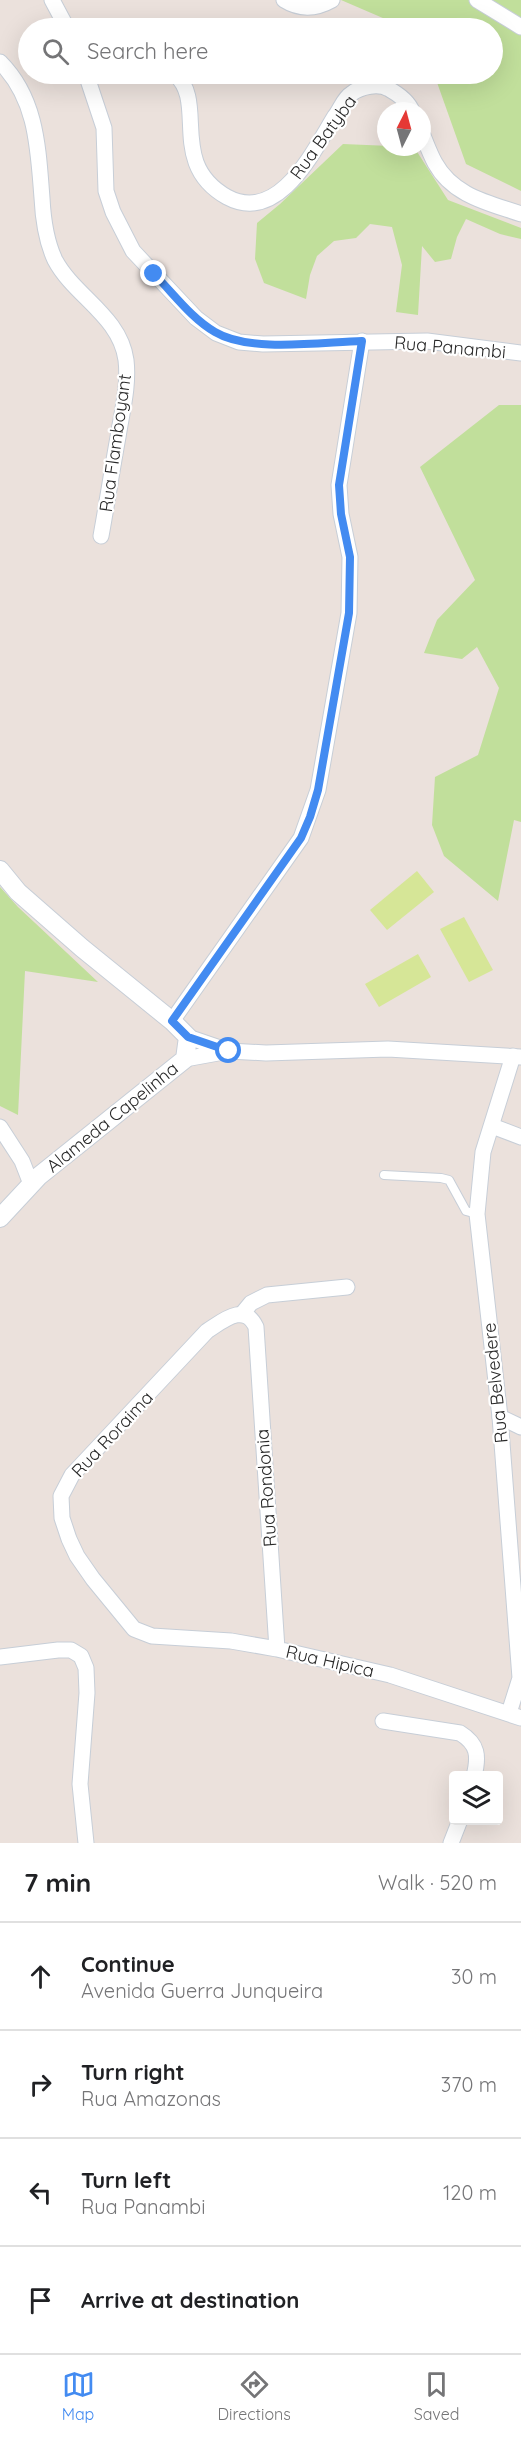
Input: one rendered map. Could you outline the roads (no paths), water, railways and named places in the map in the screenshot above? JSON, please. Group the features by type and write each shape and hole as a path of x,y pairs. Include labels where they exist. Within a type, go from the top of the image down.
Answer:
{"street":[{"path":"52,0 62,18"},
{"path":"284,0 303,7 321,6 332,0"},
{"path":"477,0 521,27"},
{"name":"Rua Flamboyant","path":"0,62 21,88 29,106 35,128 43,215 47,237 55,260 69,279 97,307 119,337 124,349 126,390 101,536"},
{"name":"Rua Panambi","path":"89,84 104,128 106,190 112,212 133,250 196,318 216,333 239,342 262,344 427,341 521,353"},
{"name":"Rua Batyba","path":"182,84 187,91 194,160 217,190 229,198 245,203 261,202 274,196 300,172 350,94 371,86 384,87 397,93 404,102"},
{"path":"431,154 435,164 448,180 468,196 521,214"},
{"path":"172,1021 301,838 318,790 349,613 350,557 341,514 339,485 362,341"},
{"path":"0,870 18,892 188,1037 229,1051"},
{"name":"Alameda Capelinha","path":"0,1218 31,1184 185,1059 188,1037"},
{"path":"185,1059 229,1051 266,1053 388,1049 517,1057"},
{"name":"Rua Belvedere","path":"515,1716 520,1678 500,1417 477,1214 483,1152 517,1057"},
{"path":"492,1126 521,1137"},
{"path":"0,1127 22,1161 31,1184"},
{"name":"Rua Roraima","path":"134,1629 77,1556 62,1518 61,1496 72,1475 207,1331 232,1316 242,1314 251,1303 267,1295 347,1287"},
{"name":"Rua Rondonia","path":"242,1314 252,1319 255,1327 277,1648"},
{"path":"500,1417 521,1427"},
{"name":"Rua Hipica","path":"134,1629 152,1636 231,1641 277,1648 390,1675 515,1716"},
{"path":"0,1657 58,1650 71,1650 81,1656 86,1668 87,1685 80,1784 86,1843"},
{"path":"383,1721 460,1733 471,1739 478,1755 475,1771"},
{"path":"451,1843 458,1825"}],"lane":[{"path":"384,1175 449,1180 466,1211 477,1214"}]}
